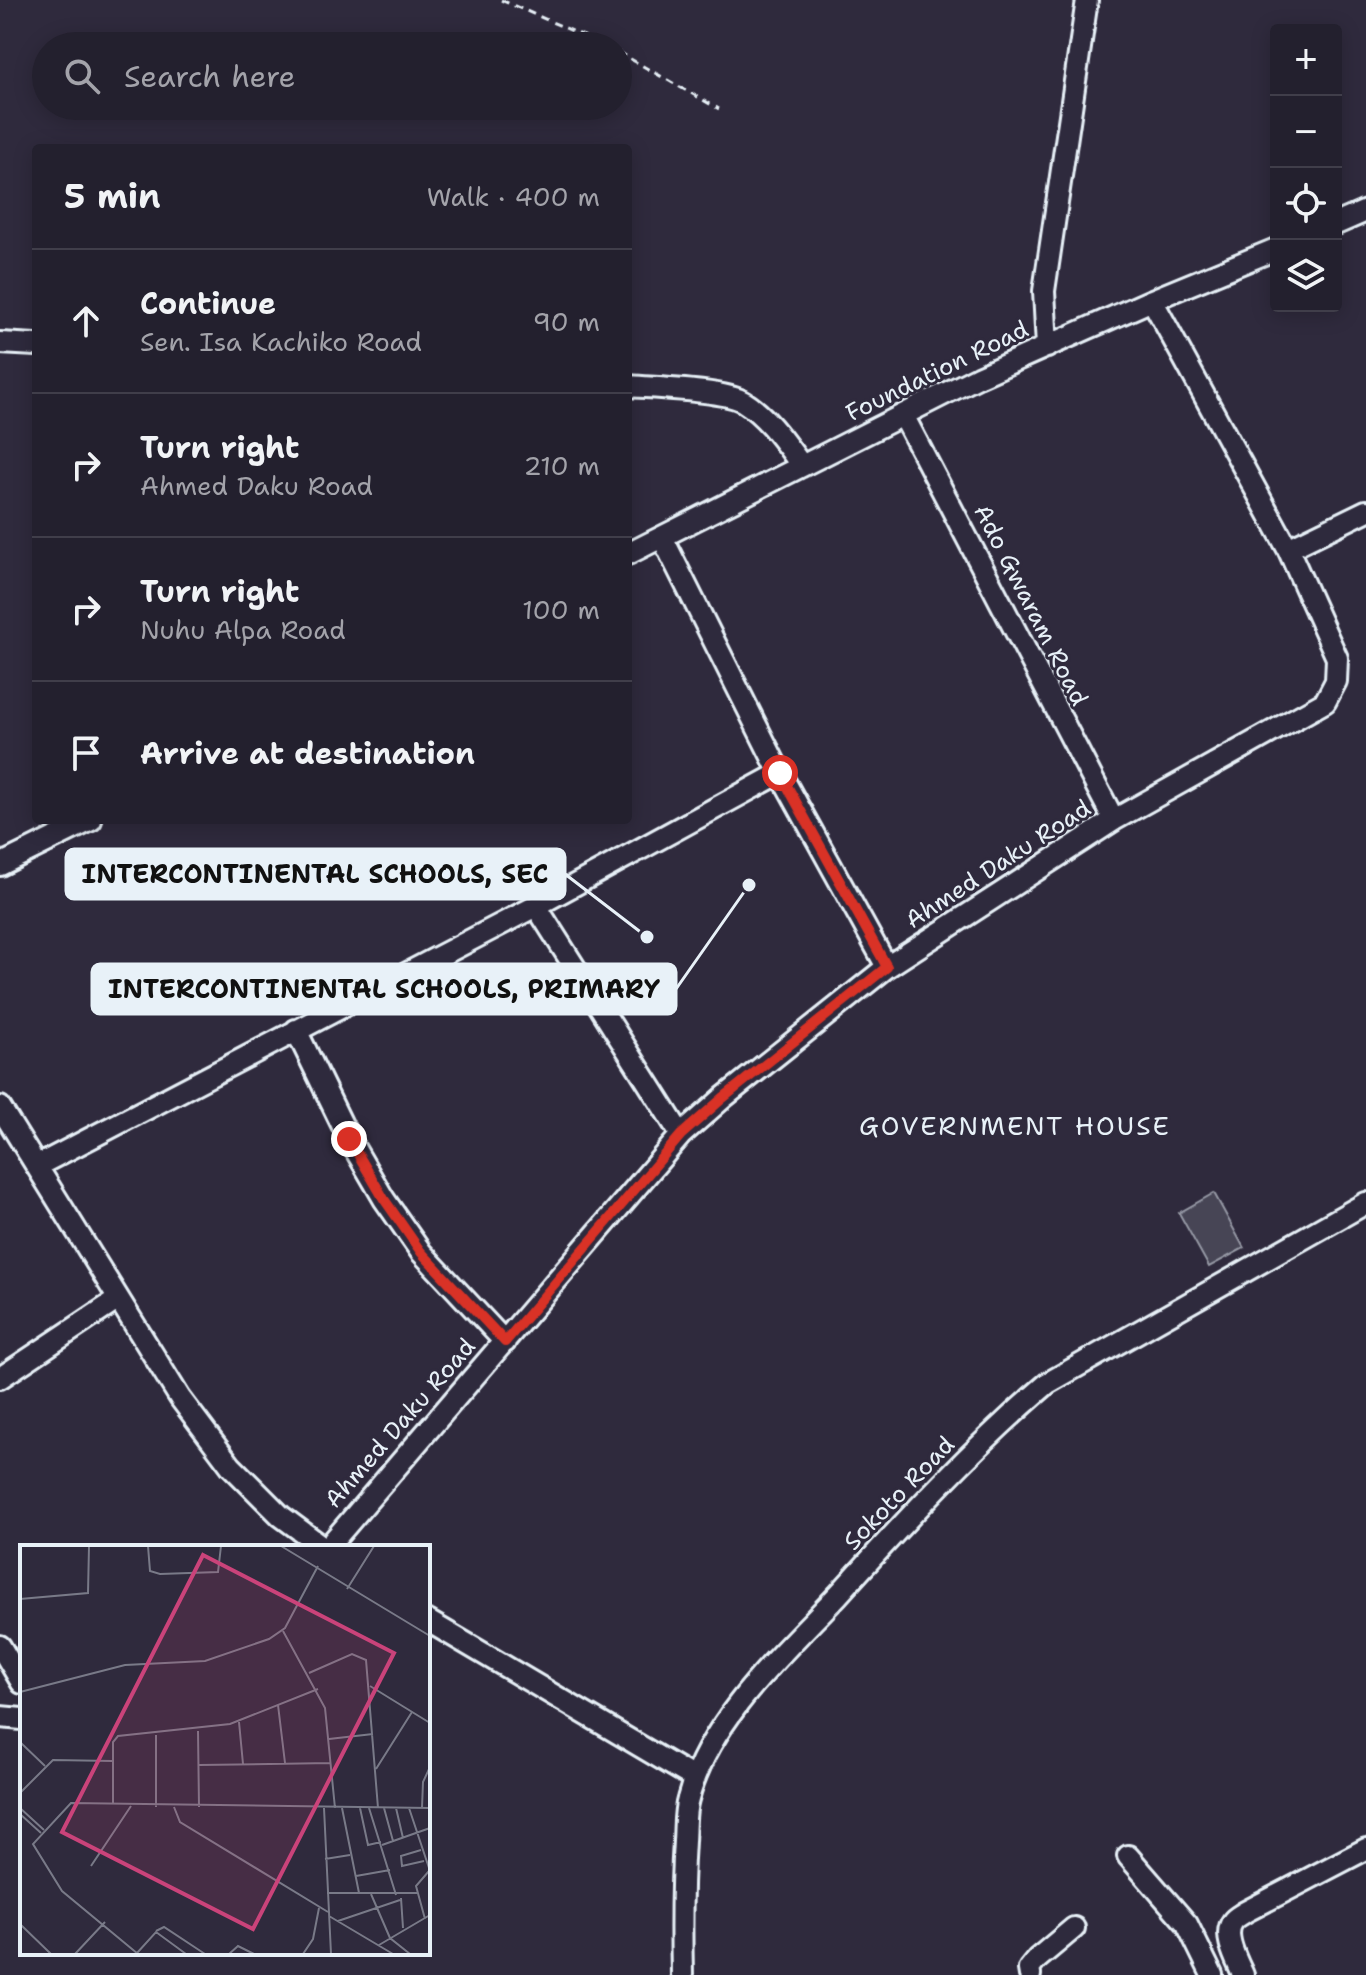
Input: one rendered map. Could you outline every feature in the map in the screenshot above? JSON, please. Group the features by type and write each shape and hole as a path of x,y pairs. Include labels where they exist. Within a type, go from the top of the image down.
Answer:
{"street":[{"path":"1047,347 1044,291 1087,0"},
{"path":"1342,221 1366,211"},
{"name":"Foundation Road","path":"632,552 978,377 1270,251"},
{"name":"Ahmed Daku Road","path":"327,1545 681,1135 723,1098 887,967 1114,820 1325,702 1336,681 1337,658 1288,549 1152,300"},
{"path":"0,343 32,345"},
{"path":"632,386 723,395 743,401 773,427 802,466"},
{"name":"Ado Gwaram Road","path":"903,415 1114,820"},
{"path":"1288,549 1366,511"},
{"path":"662,537 780,773 887,967"},
{"path":"37,1166 536,906 780,773"},
{"path":"0,865 83,824"},
{"path":"536,906 681,1135"},
{"path":"296,1030 349,1139 384,1199 421,1252 505,1342"},
{"path":"0,1107 180,1398 231,1466 281,1516 322,1545"},
{"name":"Sokoto Road","path":"682,1975 681,1896 687,1802 694,1778 718,1729 747,1693 915,1510 1048,1383 1366,1203"},
{"path":"0,1378 117,1300"},
{"path":"430,1622 694,1778"},
{"path":"0,1646 20,1680"},
{"path":"0,1717 20,1719"},
{"path":"1243,1975 1229,1931 1232,1922 1245,1912 1366,1849"},
{"path":"1128,1856 1187,1924 1212,1975"},
{"path":"1030,1975 1029,1969 1037,1959 1074,1928"}],"path":[{"path":"501,0 575,32"},
{"path":"632,60 719,109"}],"shaded area":[{"path":"1214,1193 1244,1248 1209,1267 1179,1213"}],"place":[{"name":"INTERCONTINENTAL SCHOOLS, PRIMARY","path":"749,885"},
{"name":"INTERCONTINENTAL SCHOOLS, SEC","path":"647,937"}],"district":[{"name":"GOVERNMENT HOUSE","path":"1015,1126"}],"route":[{"path":"349,1139 384,1199 421,1252 505,1342 681,1135 887,967 780,773"}]}
